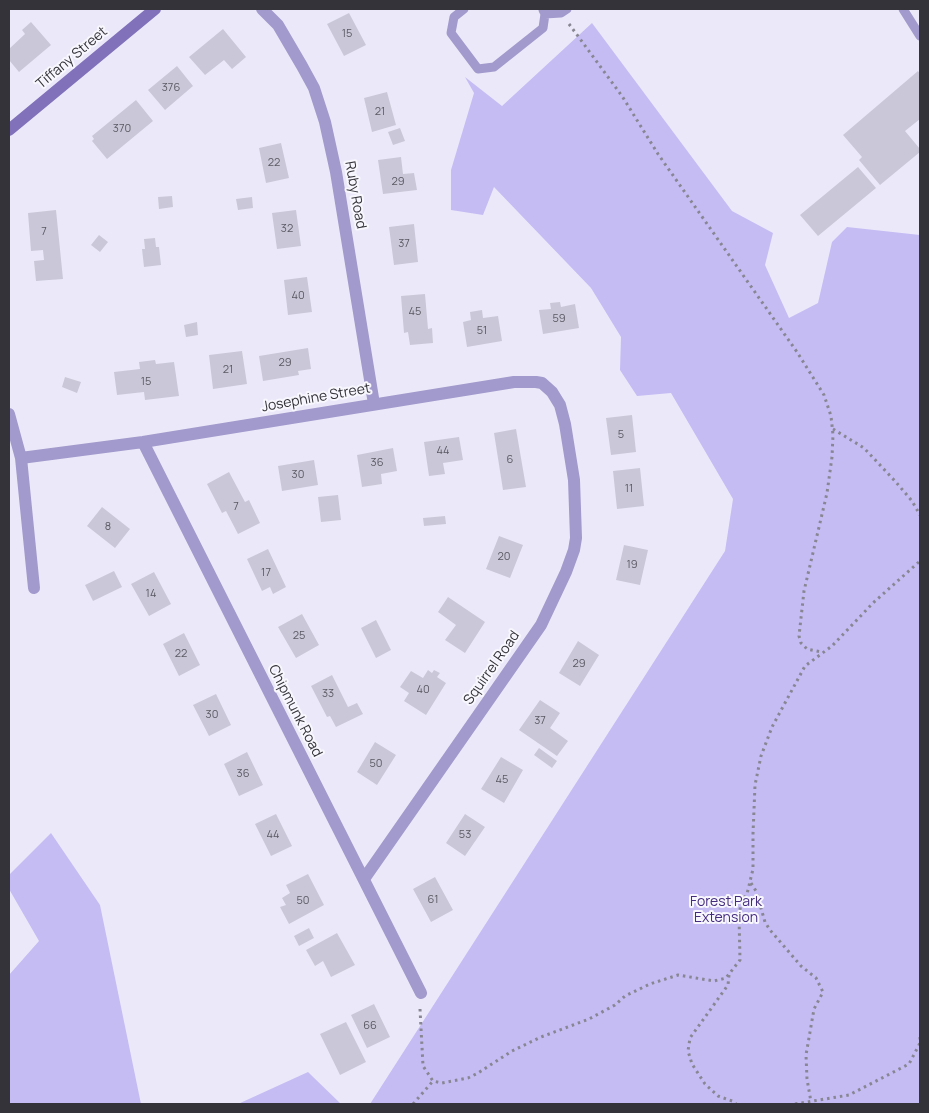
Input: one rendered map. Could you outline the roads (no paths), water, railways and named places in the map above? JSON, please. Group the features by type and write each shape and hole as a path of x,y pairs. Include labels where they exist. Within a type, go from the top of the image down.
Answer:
{"main road":[{"name":"Tiffany Street","path":"9,130 155,9"}],"street":[{"name":"Ruby Road","path":"262,9 278,25 302,66 314,88 325,122 336,172 374,404"},
{"name":"Josephine Street","path":"21,458 143,442 508,383 536,382 547,387 560,405 569,450"},
{"path":"9,414 21,458 34,588"},
{"name":"Chipmunk Road","path":"143,442 421,993"},
{"name":"Squirrel Road","path":"364,878 541,625 555,596 570,561 576,538 574,480 569,450"}],"lane":[{"path":"464,9 454,17 452,33 478,69 494,67 543,28 543,11 564,11"},
{"path":"903,9 920,36"}],"park label":[{"name":"Forest Park Extension","path":"726,910"}]}
